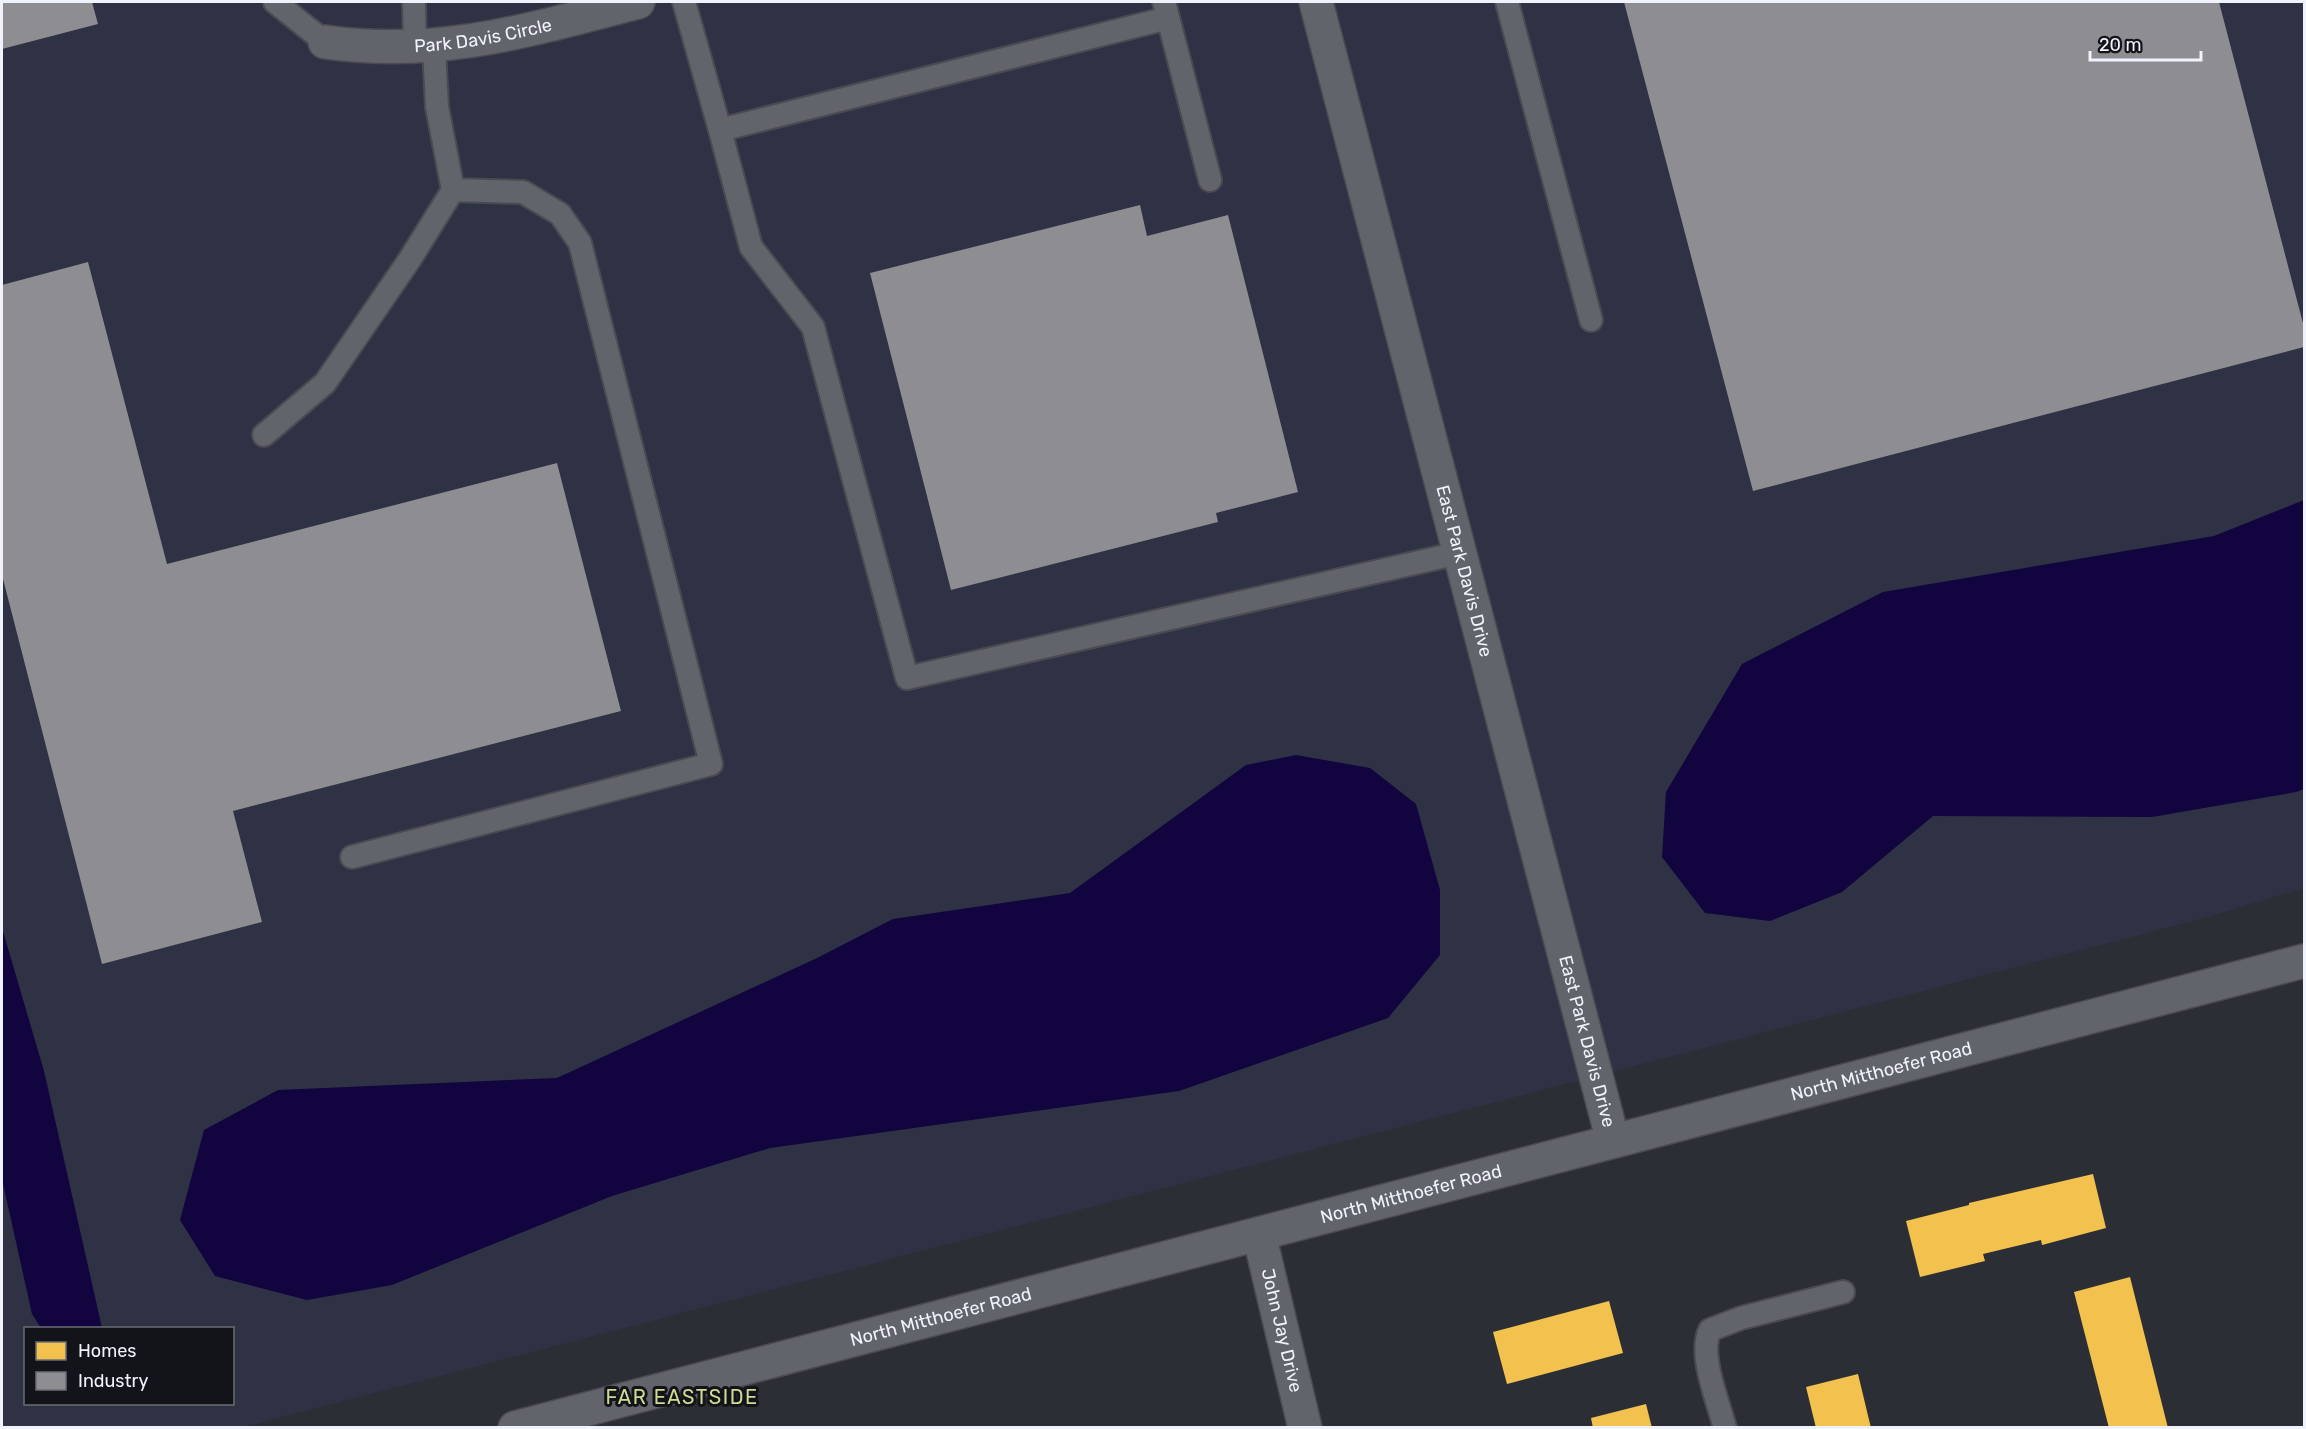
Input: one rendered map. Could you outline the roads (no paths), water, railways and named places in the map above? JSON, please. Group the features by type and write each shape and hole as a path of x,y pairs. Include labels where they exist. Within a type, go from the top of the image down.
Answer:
{"main road":[{"name":"Park Davis Circle","path":"326,42 369,47 425,47 511,34 638,2"},
{"name":"East Park Davis Drive","path":"1316,2 1613,1142"},
{"name":"North Mitthoefer Road","path":"515,1428 2304,961"},
{"name":"John Jay Drive","path":"1259,1233 1305,1428"}],"lane":[{"path":"275,2 326,42"},
{"path":"264,435 326,383 410,259 453,190 414,2"},
{"path":"684,2 751,247 813,327 907,678 1459,554"},
{"path":"1507,2 1591,320"},
{"path":"720,130 1166,10 1210,180"},
{"path":"352,857 711,764 580,243 560,214 523,192 453,190"},
{"path":"1725,1428 1707,1361 1705,1340 1710,1330 1741,1318 1843,1292"}],"district":[{"name":"FAR EASTSIDE","path":"682,1397"}]}
